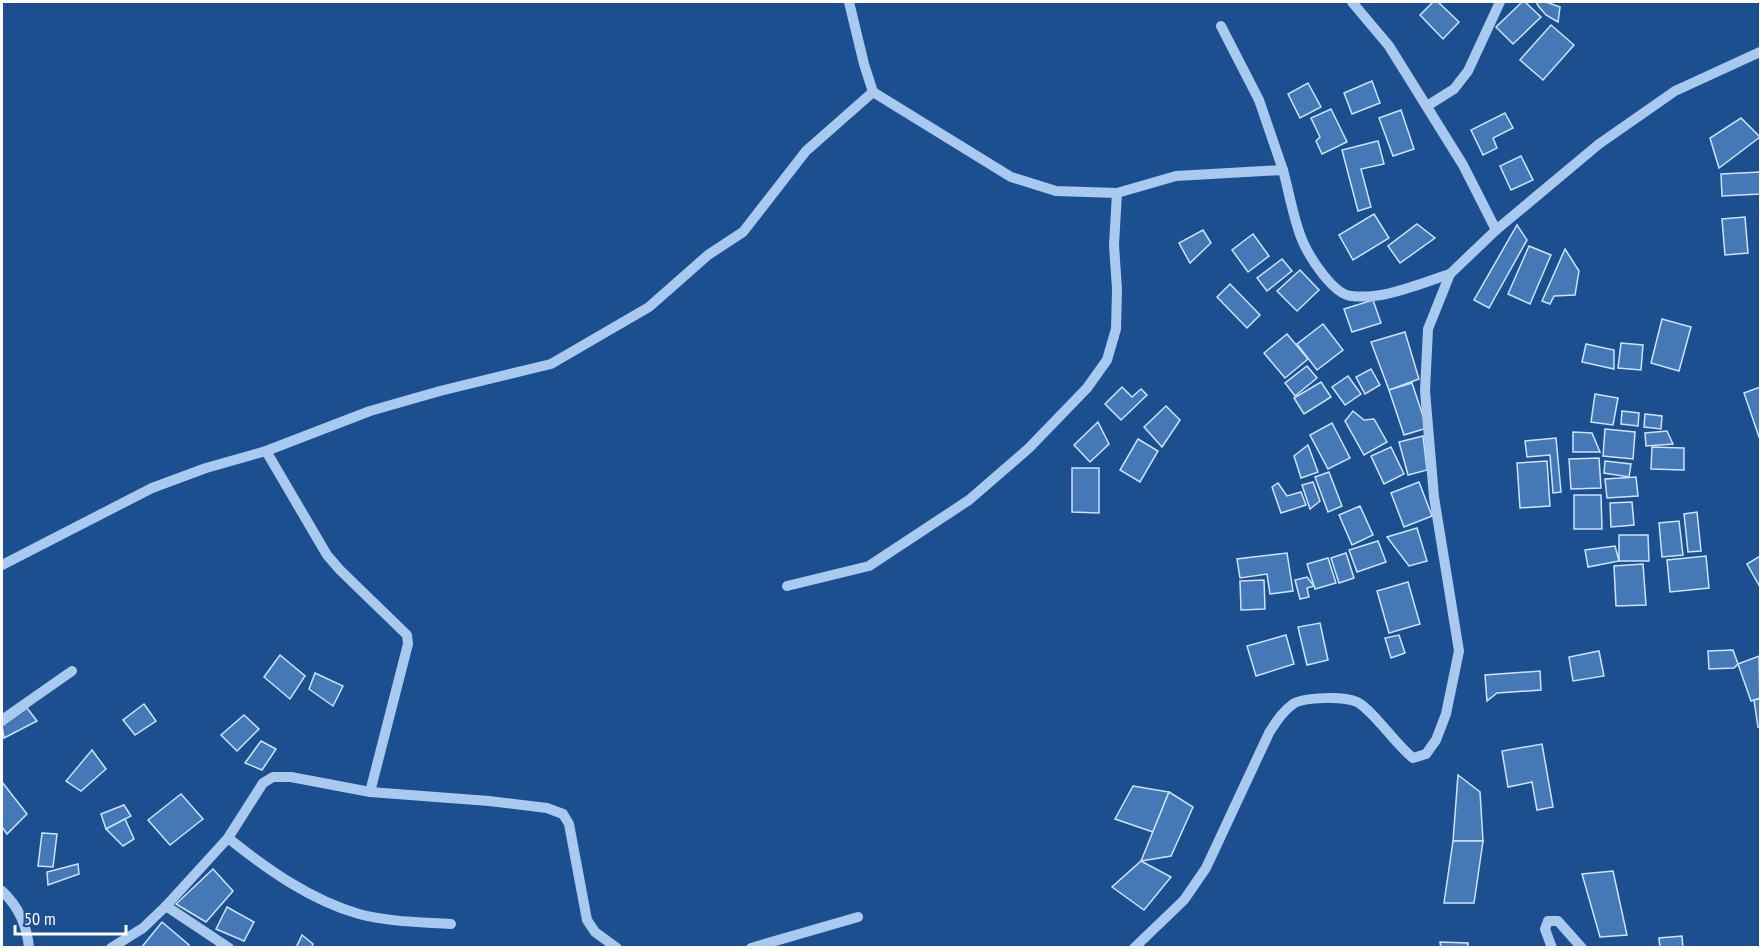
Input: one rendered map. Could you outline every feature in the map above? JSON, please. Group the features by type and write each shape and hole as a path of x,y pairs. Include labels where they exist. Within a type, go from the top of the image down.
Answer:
{"street":[{"path":"849,2 873,92 1011,177 1056,191 1117,193 1176,176 1283,170"},
{"path":"1352,2 1389,46 1427,106 1463,165 1496,230"},
{"path":"1427,106 1454,89 1468,71 1500,2"},
{"path":"1221,26 1259,100 1283,170 1303,242 1330,285 1348,296 1372,296 1449,274 1496,230 1599,144 1675,91 1761,51"},
{"path":"2,565 152,488 206,468 266,451 370,411 551,364 649,307 708,255 743,232 806,151 873,92"},
{"path":"787,586 869,566 969,500 1029,448 1087,388 1107,360 1116,329 1117,289 1114,245 1117,193"},
{"path":"1134,948 1184,900 1206,868 1269,733 1279,716 1295,702 1332,698 1356,702 1368,711 1400,748 1413,758 1426,754 1436,740 1446,714 1459,651 1434,497 1425,391 1428,329 1449,274"},
{"path":"266,451 327,555 407,635 408,644 370,792"},
{"path":"2,720 72,670"},
{"path":"111,948 143,928 166,906 228,838 263,783 273,777 291,777 370,792 500,802 547,808 562,814 569,824 587,920 595,932 617,948"},
{"path":"228,838 264,866 296,886 358,913 451,924"},
{"path":"2,891 21,915 28,936 29,948"},
{"path":"166,906 229,948"},
{"path":"751,948 858,917"},
{"path":"1552,948 1545,929 1548,921 1558,921 1582,948"}],"building":[{"path":"1433,2 1438,2 1459,22 1443,39 1420,15"},
{"path":"1522,2 1525,2 1541,17 1513,44 1496,27"},
{"path":"1536,2 1546,2 1560,7 1558,22 1546,15"},
{"path":"1551,25 1574,45 1543,80 1520,60"},
{"path":"1372,81 1380,103 1352,114 1344,93"},
{"path":"1308,83 1321,107 1300,118 1288,94"},
{"path":"1331,109 1347,142 1322,154 1316,141 1320,137 1311,118"},
{"path":"1401,110 1414,149 1393,156 1379,118"},
{"path":"1505,113 1513,128 1493,138 1497,148 1483,155 1471,130"},
{"path":"1741,118 1760,137 1719,168 1710,138"},
{"path":"1378,141 1384,164 1361,169 1371,207 1358,211 1342,150"},
{"path":"1521,156 1533,180 1511,190 1500,166"},
{"path":"1760,172 1760,194 1722,196 1721,174"},
{"path":"1374,214 1389,238 1353,260 1339,235"},
{"path":"1745,217 1748,253 1725,255 1722,219"},
{"path":"1417,224 1435,238 1400,263 1388,246"},
{"path":"1517,225 1527,240 1489,308 1474,300"},
{"path":"1203,230 1211,243 1190,263 1179,243"},
{"path":"1253,234 1269,256 1248,272 1232,250"},
{"path":"1529,246 1551,255 1530,304 1508,294"},
{"path":"1565,249 1579,271 1575,295 1554,296 1550,304 1542,301"},
{"path":"1282,259 1292,271 1267,291 1257,278"},
{"path":"1300,270 1319,290 1297,311 1277,291"},
{"path":"1230,284 1260,315 1247,328 1217,297"},
{"path":"1373,300 1381,323 1352,332 1344,309"},
{"path":"1662,319 1691,327 1679,371 1651,363"},
{"path":"1323,324 1343,350 1317,370 1297,344"},
{"path":"1405,332 1419,379 1389,390 1371,342"},
{"path":"1287,334 1308,359 1285,378 1264,353"},
{"path":"1621,343 1643,345 1641,370 1618,368"},
{"path":"1586,344 1614,350 1614,369 1582,362"},
{"path":"1307,366 1317,378 1295,396 1285,383"},
{"path":"1371,369 1380,385 1365,394 1356,377"},
{"path":"1348,376 1361,394 1345,405 1332,387"},
{"path":"1321,382 1331,397 1304,414 1294,398"},
{"path":"1412,383 1427,428 1404,435 1389,390"},
{"path":"1122,387 1132,397 1141,389 1147,395 1121,420 1105,404"},
{"path":"1760,387 1760,437 1759,437 1744,393"},
{"path":"1595,394 1618,398 1613,425 1591,422"},
{"path":"1166,406 1180,420 1162,447 1144,427"},
{"path":"1353,411 1364,420 1374,419 1387,442 1364,455 1345,421"},
{"path":"1622,411 1639,413 1638,426 1621,424"},
{"path":"1645,414 1662,416 1661,429 1644,427"},
{"path":"1098,422 1109,444 1090,462 1074,445"},
{"path":"1332,423 1350,458 1328,469 1310,435"},
{"path":"1605,429 1635,432 1633,459 1603,456"},
{"path":"1667,431 1673,444 1646,446 1645,433"},
{"path":"1573,432 1592,433 1600,452 1573,452"},
{"path":"1423,436 1427,470 1408,475 1399,442"},
{"path":"1556,438 1561,492 1553,493 1550,455 1527,457 1525,441"},
{"path":"1138,439 1158,451 1140,482 1120,470"},
{"path":"1308,445 1318,472 1301,478 1294,456"},
{"path":"1391,447 1404,474 1384,484 1371,456"},
{"path":"1652,447 1684,448 1684,470 1651,469"},
{"path":"1599,458 1601,488 1571,489 1569,459"},
{"path":"1547,461 1550,506 1520,508 1517,463"},
{"path":"1605,461 1631,464 1629,477 1604,473"},
{"path":"1072,468 1099,468 1099,513 1072,512"},
{"path":"1329,472 1342,506 1328,512 1315,477"},
{"path":"1636,477 1638,496 1607,498 1605,479"},
{"path":"1313,482 1320,501 1310,509 1302,485"},
{"path":"1419,482 1432,516 1404,527 1391,493"},
{"path":"1278,483 1287,496 1301,492 1306,505 1281,513 1272,487"},
{"path":"1574,495 1601,495 1602,529 1574,529"},
{"path":"1632,502 1634,525 1611,527 1610,503"},
{"path":"1360,506 1373,535 1352,545 1339,515"},
{"path":"1697,512 1701,551 1688,552 1684,514"},
{"path":"1679,521 1683,555 1662,557 1659,523"},
{"path":"1417,528 1427,561 1409,566 1387,537"},
{"path":"1619,535 1648,535 1649,561 1619,561"},
{"path":"1378,541 1386,562 1357,572 1349,550"},
{"path":"1615,546 1619,561 1588,567 1585,550"},
{"path":"1287,553 1293,591 1270,594 1267,574 1240,578 1237,559"},
{"path":"1346,553 1354,578 1339,583 1331,558"},
{"path":"1706,556 1709,588 1670,592 1667,560"},
{"path":"1760,556 1760,587 1747,564"},
{"path":"1328,558 1336,583 1315,589 1307,564"},
{"path":"1643,564 1646,605 1616,606 1614,566"},
{"path":"1307,577 1314,586 1307,588 1309,597 1300,599 1295,580"},
{"path":"1264,580 1265,609 1241,610 1240,581"},
{"path":"1408,582 1420,624 1389,633 1377,591"},
{"path":"1320,623 1328,660 1307,665 1298,627"},
{"path":"1286,635 1294,664 1256,676 1247,646"},
{"path":"1399,635 1405,653 1391,658 1385,638"},
{"path":"1733,650 1738,664 1734,668 1709,669 1708,651"},
{"path":"1599,651 1604,676 1573,681 1569,657"},
{"path":"280,655 305,676 290,699 264,677"},
{"path":"1759,656 1760,698 1751,701 1738,664"},
{"path":"1540,671 1541,690 1497,693 1487,701 1485,675"},
{"path":"315,673 343,686 333,706 309,689"},
{"path":"1760,699 1760,727 1758,727 1754,700"},
{"path":"144,704 156,721 135,735 123,720"},
{"path":"27,708 37,721 4,738 2,726"},
{"path":"244,715 259,729 237,751 221,735"},
{"path":"261,741 276,749 262,770 245,763"},
{"path":"1542,744 1553,807 1537,810 1532,782 1508,787 1502,751"},
{"path":"92,750 106,769 81,791 66,781"},
{"path":"1458,775 1480,792 1483,841 1453,841"},
{"path":"2,782 27,814 7,834 2,827"},
{"path":"1133,786 1169,792 1153,832 1115,819"},
{"path":"1169,792 1193,807 1171,856 1141,861"},
{"path":"181,794 203,819 170,845 148,820"},
{"path":"124,805 131,816 106,829 101,814"},
{"path":"125,819 134,839 123,846 106,829"},
{"path":"42,833 57,834 53,867 38,866"},
{"path":"1453,841 1483,841 1474,903 1444,903"},
{"path":"1141,861 1171,877 1144,910 1112,887"},
{"path":"78,864 79,874 48,885 47,872"},
{"path":"213,869 233,891 206,922 176,904"},
{"path":"1613,871 1627,935 1600,937 1582,874"},
{"path":"227,907 254,922 244,941 216,929"},
{"path":"162,922 189,945 187,948 141,948"},
{"path":"302,935 313,944 311,948 296,948"},
{"path":"1682,936 1683,948 1660,948 1659,938"},
{"path":"1440,942 1468,943 1468,948 1441,948"}]}
